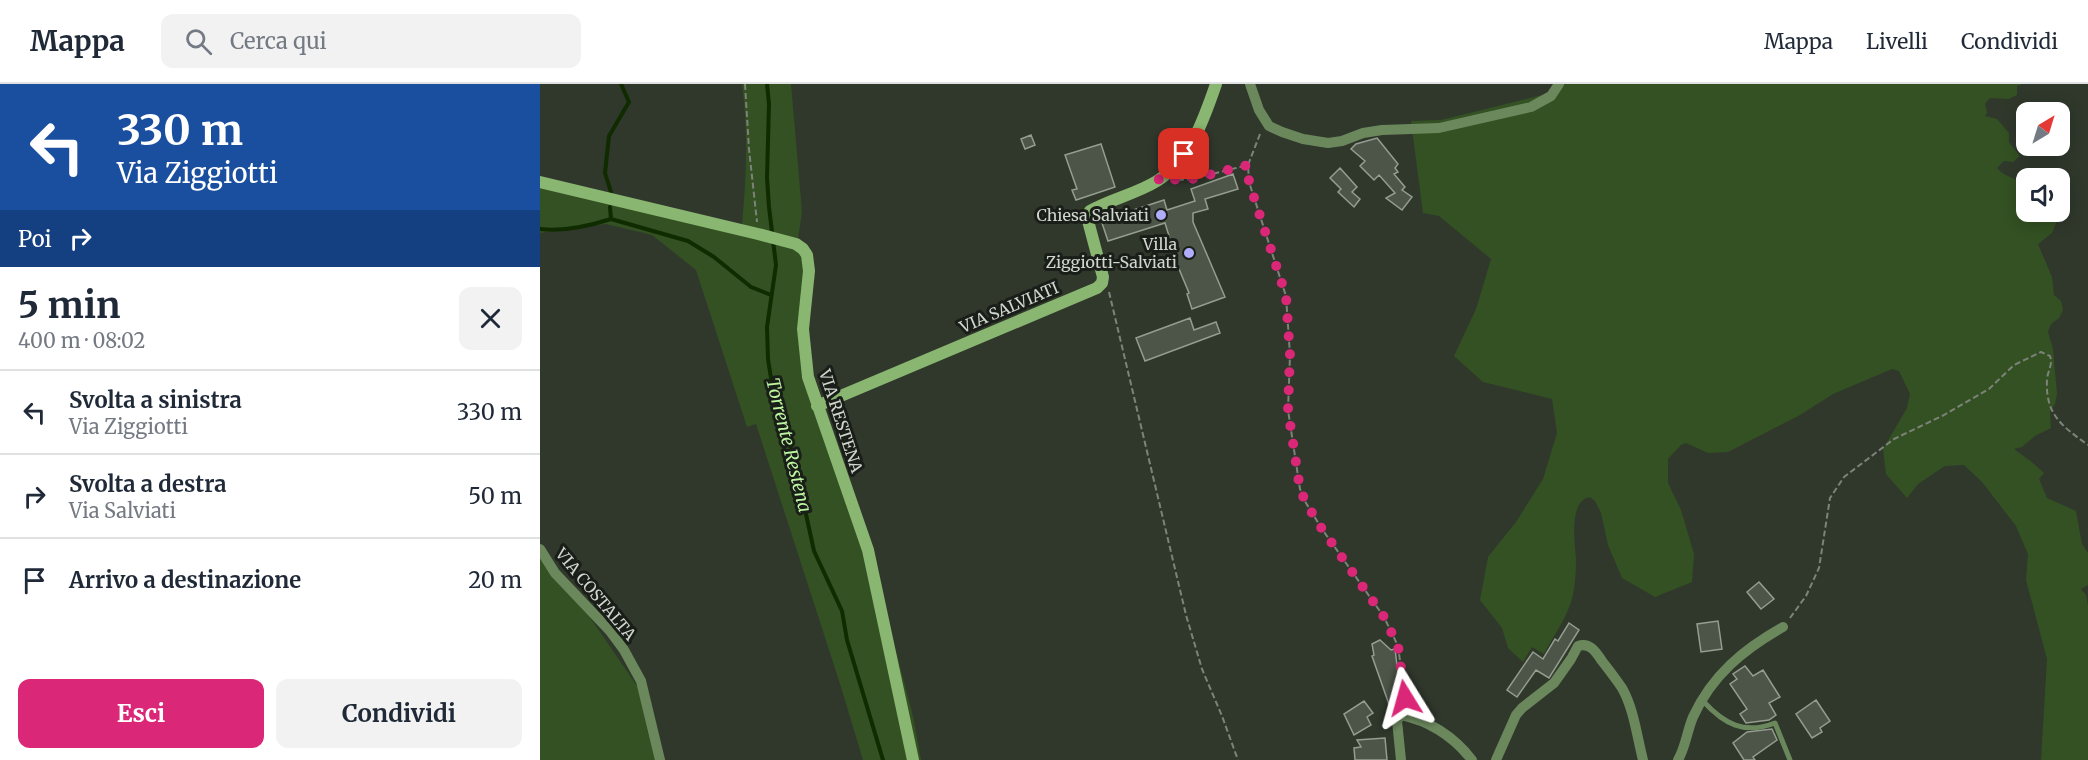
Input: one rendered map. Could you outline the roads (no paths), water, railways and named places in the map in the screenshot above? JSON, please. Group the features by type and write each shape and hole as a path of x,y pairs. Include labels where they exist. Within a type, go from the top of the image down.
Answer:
{"street":[{"name":"VIA SALVIATI","path":"817,406 1097,288 1102,283 1103,277 1087,217 1090,211 1158,180 1173,168 1203,121 1216,84"},
{"path":"1250,84 1259,110 1269,126 1303,139 1328,143 1383,130 1439,128 1530,107 1551,96 1558,84"},
{"name":"VIA RESTENA","path":"540,182 796,244 807,255 809,271 803,329 808,377 868,550 913,760"},
{"name":"VIA COSTALTA","path":"540,549 555,573 610,631 624,650 641,681 660,760"},
{"path":"1678,760 1685,748 1689,726 1724,669 1757,642 1784,627"},
{"path":"1496,760 1522,708 1542,695 1554,683 1578,646 1584,644 1589,645 1597,654 1623,689 1643,760"},
{"path":"1401,760 1397,721 1401,715 1417,719 1447,734 1472,760"}],"lane":[{"path":"1703,701 1719,716 1740,728 1762,728 1774,723 1790,760"}],"waterway":[{"path":"611,192 605,173 609,136 629,102 621,84"},
{"name":"Torrente Restena","path":"767,84 769,104 767,178 776,265 767,327 768,359 773,391 792,450 814,551 842,611 847,640 883,760"},
{"path":"610,207 611,219 688,241 714,257 751,287 771,295"},
{"path":"540,229 576,228 611,219"}],"place":[{"name":"Chiesa Salviati","path":"1161,215"},
{"name":"Villa Ziggiotti-Salviati","path":"1189,253"}]}
